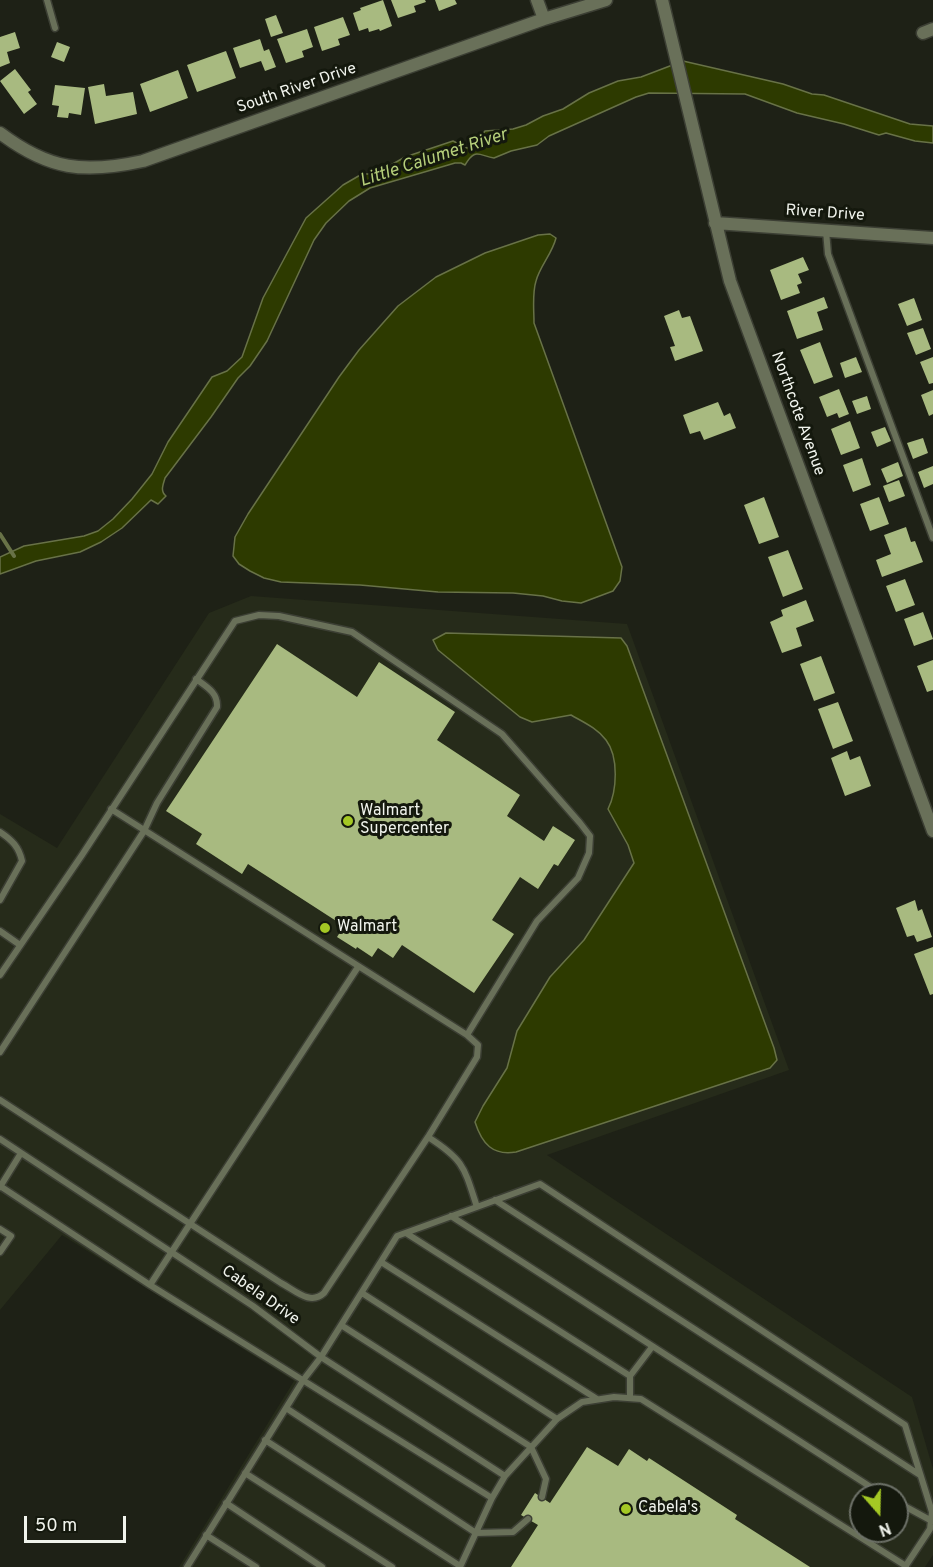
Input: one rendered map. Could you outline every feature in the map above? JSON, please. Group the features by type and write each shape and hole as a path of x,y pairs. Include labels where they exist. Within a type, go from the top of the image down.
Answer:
{"street":[{"path":"537,0 544,19"},
{"name":"South River Drive","path":"0,133 49,162 91,169 143,161 544,19 606,0"},
{"name":"Northcote Avenue","path":"662,0 730,281 933,831"},
{"name":"River Drive","path":"715,223 932,240"}],"lane":[{"path":"47,0 55,28"},
{"path":"826,231 828,254 933,538"},
{"path":"0,975 235,621 259,615 279,616 352,632 502,734 590,836 589,853 578,878 537,921 467,1035"},
{"path":"0,1052 144,831 157,803 217,707 218,700 213,693 196,679"},
{"path":"0,1100 311,1300 318,1299 324,1293 428,1137 477,1057 478,1045 467,1035 111,809"},
{"path":"0,832 14,841 22,861 0,900"},
{"path":"0,931 20,945"},
{"path":"150,1285 358,967"},
{"path":"428,1137 456,1157 465,1173 477,1207"},
{"name":"Cabela Drive","path":"0,1139 253,1306 321,1357 505,1476"},
{"path":"21,1153 0,1186 150,1285 492,1498"},
{"path":"187,1567 206,1535 304,1379 321,1357 397,1236 540,1184 905,1425 932,1512 932,1521 930,1529 906,1566 641,1398 614,1397 582,1402 557,1419 531,1447 505,1476 492,1498 460,1567 266,1440"},
{"path":"495,1200 920,1475"},
{"path":"451,1216 865,1483"},
{"path":"0,1228 11,1236 0,1252"},
{"path":"406,1233 630,1376"},
{"path":"381,1262 598,1400"},
{"path":"362,1293 557,1419"},
{"path":"341,1325 531,1447 546,1479 542,1497"},
{"path":"630,1398 630,1376 652,1347"},
{"path":"286,1408 476,1533 513,1532 528,1519"},
{"path":"246,1473 392,1567"},
{"path":"226,1503 322,1567"},
{"path":"909,1509 932,1521"},
{"path":"206,1535 256,1567"}],"shaded area":[{"path":"251,596 627,624 789,1070 547,1155 912,1397 933,1469 933,1555 925,1567 179,1567 294,1381 62,1235 0,1310 0,814 57,848 209,613"}],"water":[{"name":"Little Calumet River","path":"683,61 783,84 812,94 824,95 910,124 933,126 933,143 886,133 879,135 797,113 745,94 649,93 549,136 537,145 494,158 477,154 472,156 465,165 455,163 370,188 349,201 326,223 314,240 267,341 165,478 163,490 166,496 158,504 151,500 122,528 80,552 36,561 0,574 0,557 24,546 84,536 98,531 132,499 152,474 168,442 212,377 227,371 242,357 263,298 306,218 343,185 362,174 372,174 380,167 391,165 405,157 453,141 467,148 475,145 485,131 513,129 526,125 618,81 641,77"},
{"path":"550,234 556,238 536,281 534,323 622,567 620,581 613,591 581,603 513,593 438,592 360,585 281,582 264,578 239,564 233,556 235,537 248,514 339,377 359,350 398,306 436,277 485,253 538,235"},
{"path":"446,633 621,638 627,646 774,1048 777,1060 770,1068 516,1152 495,1150 481,1137 475,1122 507,1068 517,1031 550,977 584,940 634,863 628,845 608,809 615,784 615,765 606,740 594,729 571,715 532,722 520,717 438,650 433,640"}],"building":[{"path":"383,0 392,26 380,31 379,29 369,32 368,28 359,31 353,13 361,10 360,8"},
{"path":"391,0 425,0 426,2 414,6 416,12 398,18"},
{"path":"435,0 455,0 457,4 439,11"},
{"path":"276,15 283,33 271,37 265,19"},
{"path":"343,17 350,35 338,39 340,45 322,51 314,27"},
{"path":"307,29 313,47 302,51 304,57 286,63 277,39"},
{"path":"15,32 20,48 7,52 10,63 0,67 0,37"},
{"path":"260,39 264,51 269,49 276,67 265,71 261,61 240,68 233,48"},
{"path":"57,42 70,47 64,62 51,57"},
{"path":"226,51 236,78 197,92 187,65"},
{"path":"15,69 31,90 28,92 37,104 24,114 0,81"},
{"path":"178,70 188,98 150,112 140,84"},
{"path":"104,84 106,96 133,92 137,114 95,124 88,87"},
{"path":"55,85 85,88 81,115 69,113 68,118 57,117 59,106 52,105"},
{"path":"803,257 809,270 798,274 802,283 797,285 800,293 781,300 770,270"},
{"path":"824,297 828,308 817,312 823,330 797,339 787,311"},
{"path":"914,298 922,320 907,326 898,304"},
{"path":"679,310 682,318 690,316 703,351 675,361 670,347 675,346 664,316"},
{"path":"923,328 931,349 916,355 907,333"},
{"path":"820,342 833,377 814,384 800,350"},
{"path":"856,357 862,372 845,378 840,363"},
{"path":"933,357 933,383 929,384 920,362"},
{"path":"839,389 849,414 839,418 837,413 827,417 819,397"},
{"path":"933,390 933,414 929,416 921,395"},
{"path":"867,396 871,409 857,414 852,401"},
{"path":"718,402 724,416 730,413 736,428 704,440 700,431 690,434 683,415"},
{"path":"850,421 860,448 841,455 831,429"},
{"path":"885,427 891,441 877,447 871,432"},
{"path":"923,438 928,453 913,459 907,443"},
{"path":"862,458 871,485 853,492 843,465"},
{"path":"898,462 903,476 887,483 881,469"},
{"path":"933,466 933,484 924,488 918,472"},
{"path":"899,480 905,496 889,502 883,486"},
{"path":"764,497 779,537 759,544 744,505"},
{"path":"879,497 889,524 870,531 860,504"},
{"path":"906,527 911,542 915,541 923,562 882,577 876,560 891,554 884,535"},
{"path":"788,550 803,589 783,597 768,557"},
{"path":"905,579 915,605 896,612 886,586"},
{"path":"806,600 814,621 796,628 802,646 782,653 770,622 783,616 781,610"},
{"path":"923,612 933,639 914,646 904,619"},
{"name":"Walmart Supercenter","path":"277,644 357,697 379,662 455,712 437,740 520,795 507,816 544,841 553,826 575,840 558,866 554,864 538,889 520,877 492,920 514,934 474,993 402,945 393,958 378,948 372,957 357,947 356,949 337,937 344,926 248,864 242,874 196,844 202,834 166,811"},
{"path":"821,656 835,693 814,701 800,664"},
{"path":"933,660 933,690 927,692 917,666"},
{"path":"838,702 853,741 833,749 818,709"},
{"path":"847,751 850,760 860,756 871,786 845,796 831,758"},
{"path":"915,900 918,911 922,909 932,937 917,942 914,935 907,937 896,908"},
{"path":"933,947 933,994 930,995 914,954"},
{"name":"Cabela's","path":"587,1447 618,1466 629,1449 647,1461 649,1458 737,1515 735,1519 810,1567 511,1567 538,1525 521,1515 535,1493 550,1503"}],"waterway":[{"path":"0,534 14,556"}],"place":[{"name":"Walmart Supercenter","path":"348,821"},
{"name":"Walmart","path":"325,928"},
{"name":"Cabela's","path":"626,1509"}]}
